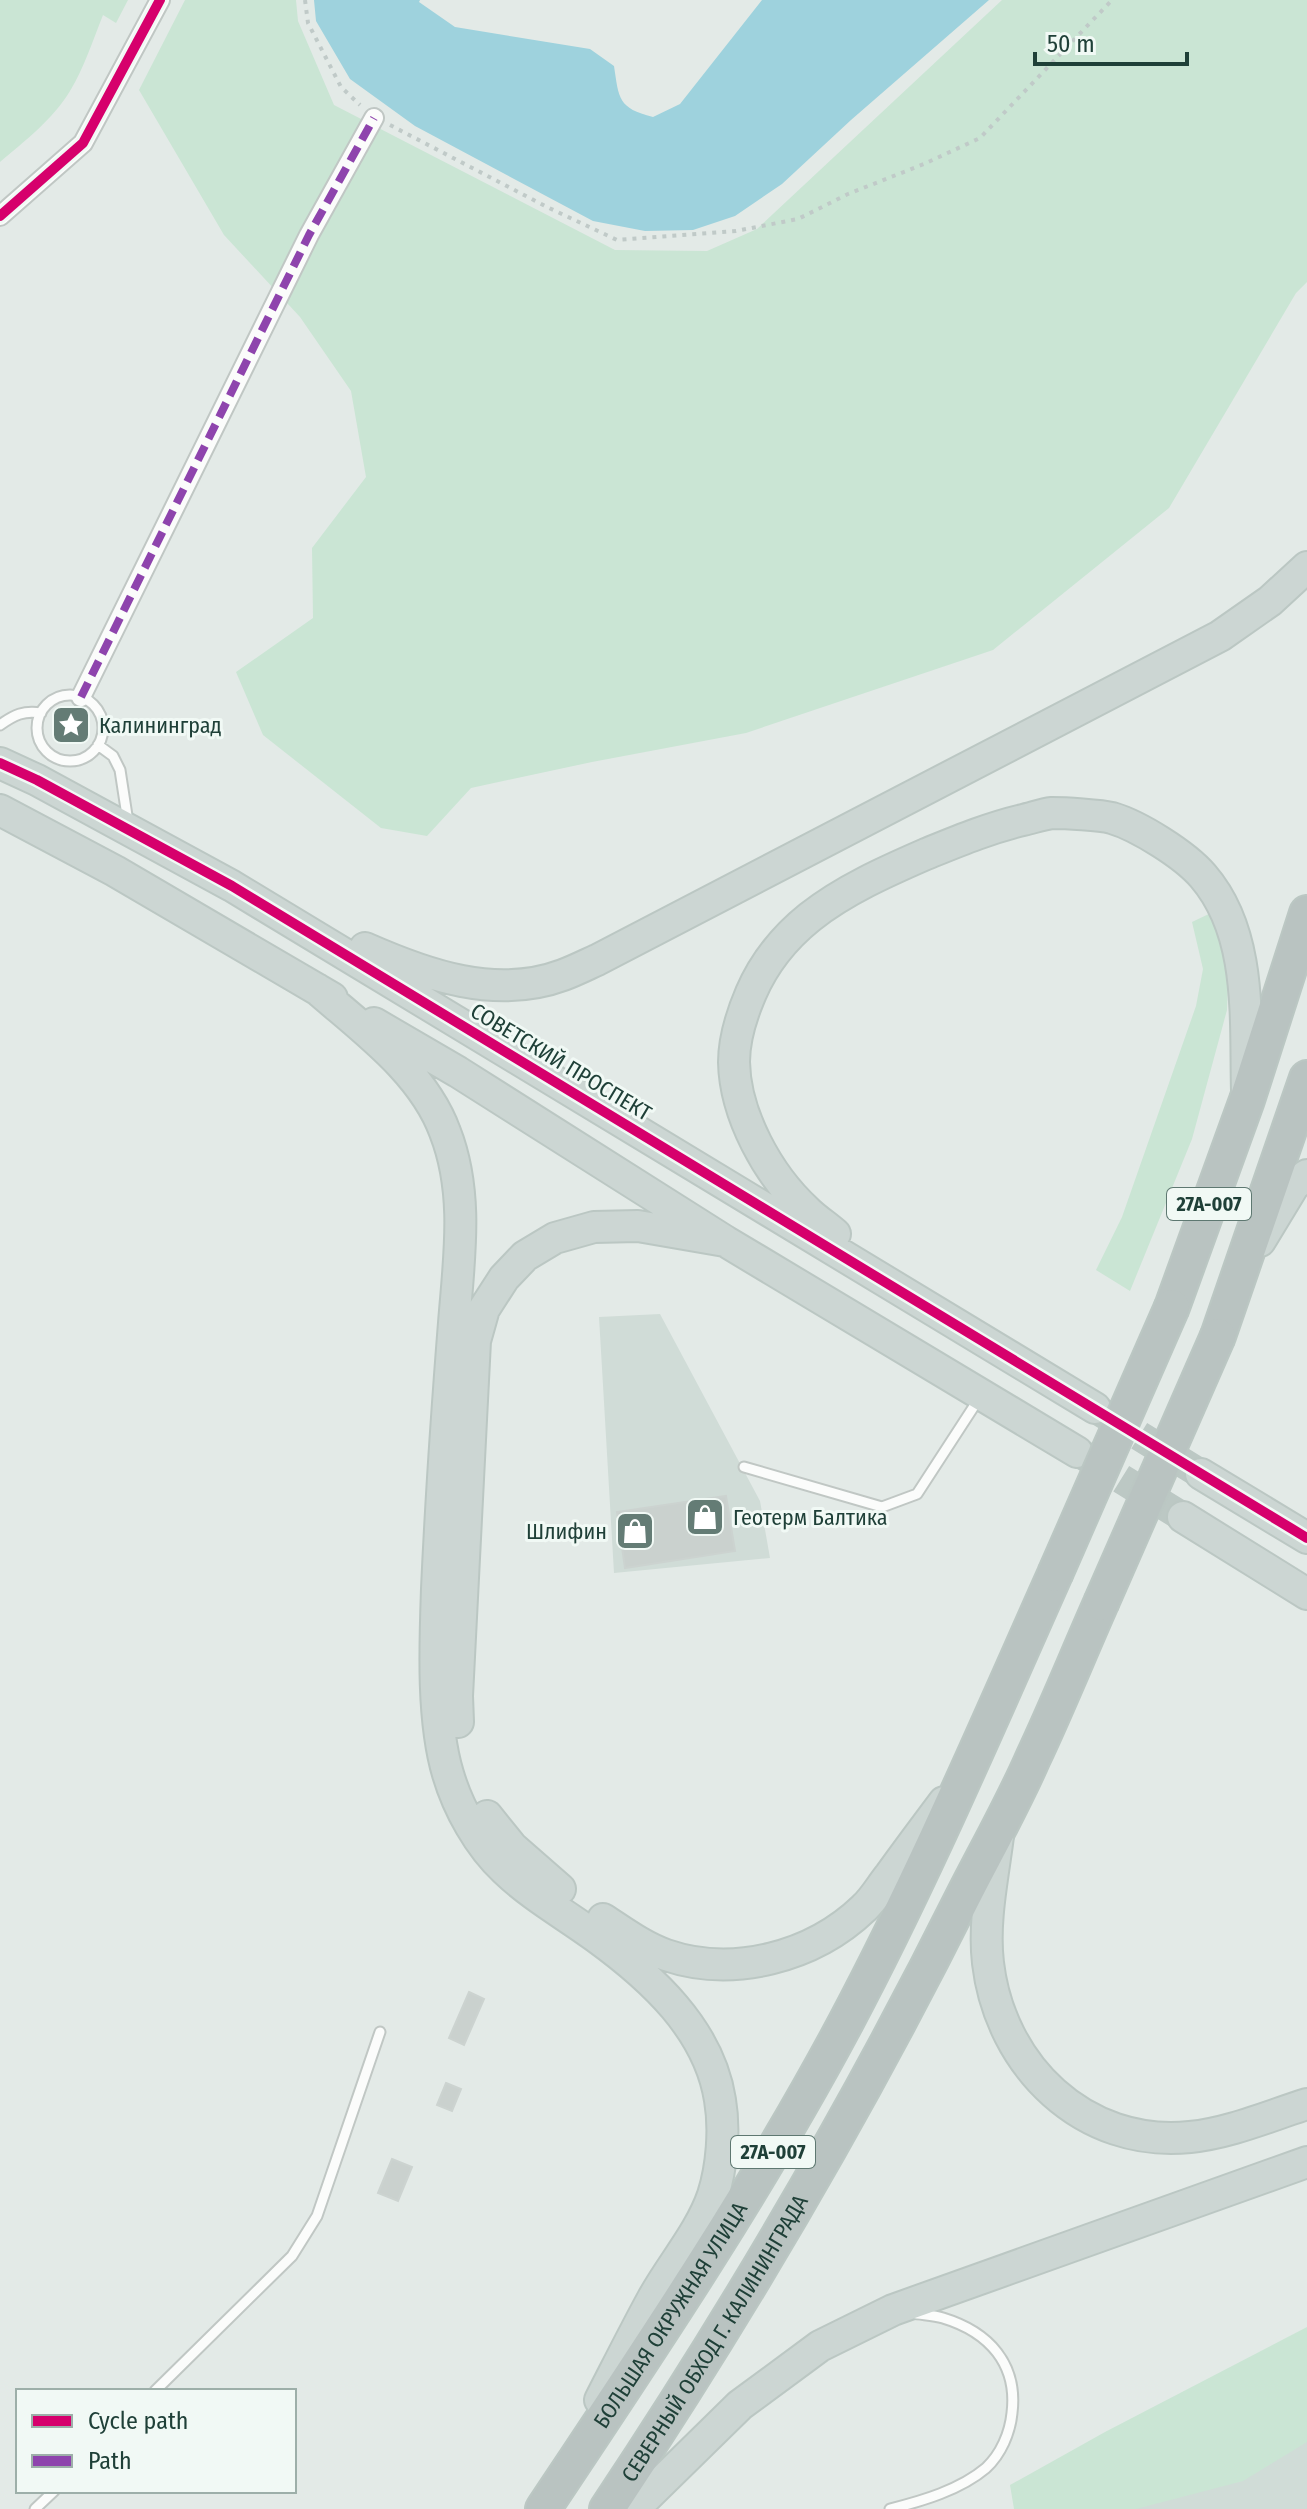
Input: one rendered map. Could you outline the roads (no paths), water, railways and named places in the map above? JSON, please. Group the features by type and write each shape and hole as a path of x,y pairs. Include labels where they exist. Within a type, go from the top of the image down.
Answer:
{"highway":[{"name":"27А-007","path":"965,1774 1172,1307 1247,1100 1307,913"},
{"name":"СЕВЕРНЫЙ ОБХОД Г. КАЛИНИНГРАДА","path":"607,2509 724,2326 828,2152 1033,1760 1218,1336 1307,1078"},
{"name":"БОЛЬШАЯ ОКРУЖНАЯ УЛИЦА","path":"544,2509 669,2321 786,2131 898,1920 965,1774"}],"main road":[{"path":"232,886 410,968 463,982 494,985 527,984 561,976 1220,636 1270,601 1307,567"},
{"name":"СОВЕТСКИЙ ПРОСПЕКТ","path":"0,763 232,886 1095,1408"},
{"path":"0,810 115,871 458,1072 725,1241 1077,1452"},
{"path":"958,1326 805,1210 760,1149 741,1105 734,1062 741,1017 759,976 780,946 809,917 843,895 905,863 988,828 1051,813 1112,818 1167,845 1203,876 1221,904 1237,945 1242,969 1247,1100"},
{"path":"317,989 382,1046 423,1091 445,1129 457,1172 461,1229 441,1495 436,1623 437,1689 447,1772 476,1833 503,1869 628,1961 671,2001 696,2037 714,2074 720,2099 721,2154 713,2196 654,2296 544,2509"},
{"path":"1238,1277 1294,1185 1307,1175"},
{"path":"725,1241 638,1226 594,1227 555,1238 525,1256 504,1278 484,1309 475,1341 457,1696 463,1767 475,1796 492,1824 512,1847 570,1897 643,1945 669,1956 720,1964 757,1962 789,1954 834,1933 865,1907 965,1774"},
{"path":"1201,1474 1307,1538"},
{"path":"1183,1517 1307,1594"},
{"path":"1271,1572 1307,1604"},
{"path":"999,1827 987,1939 988,1964 995,2001 1012,2039 1027,2064 1048,2088 1071,2107 1101,2124 1123,2133 1154,2138 1191,2137 1237,2127 1307,2104"},
{"path":"634,2509 740,2405 820,2346 893,2310 1307,2162"}],"street":[{"path":"0,216 83,143 160,0"},
{"path":"81,697 309,235 374,118"}],"lane":[{"path":"59,697 81,697 90,701 100,714 103,730 98,745 93,752 78,760 54,757 39,738 41,713 45,706 59,697"},
{"path":"0,725 13,715 28,711 41,713"},
{"path":"98,745 113,756 120,770 129,830"},
{"path":"744,1467 882,1507 917,1494 982,1394"},
{"path":"157,2389 292,2256 306,2237 317,2216 380,2032"},
{"path":"890,2509 920,2501 961,2484 987,2467 1002,2446 1011,2425 1014,2397 1010,2371 980,2335 943,2318 893,2310"},
{"path":"35,2509 52,2493"}],"water":[{"path":"314,0 420,0 455,27 590,49 614,66 619,94 627,106 653,117 680,104 762,0 989,0 782,184 735,216 693,230 645,231 593,221 415,126 350,79 316,21"}],"tunnel":[{"path":"1101,1412 1201,1474"},
{"path":"1083,1455 1183,1517"}],"place":[{"name":"Калининград","path":"71,725"},
{"name":"Геотерм Балтика","path":"705,1517"},
{"name":"Шлифин","path":"635,1531"}]}
